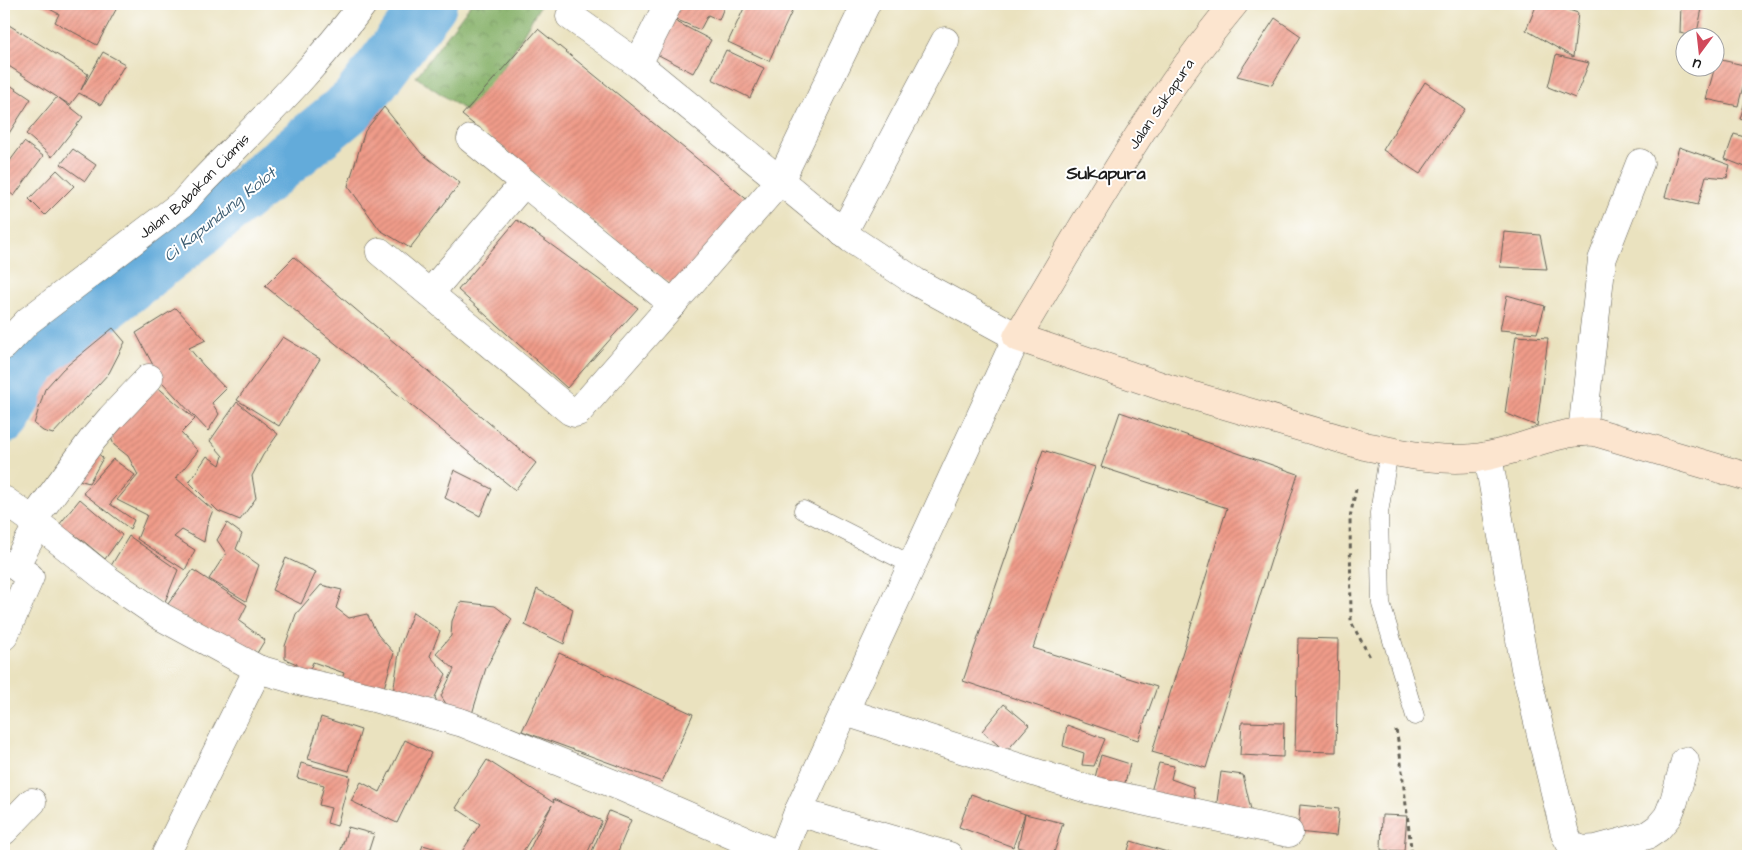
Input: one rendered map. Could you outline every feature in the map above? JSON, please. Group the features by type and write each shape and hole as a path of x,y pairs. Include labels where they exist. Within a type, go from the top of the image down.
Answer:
{"street":[{"name":"Jalan Babakan Ciamis","path":"4,346 28,321 183,203 313,68 337,40 363,4"},
{"path":"638,64 668,4"},
{"path":"380,252 575,413 578,412 780,181 866,4"},
{"name":"Jalan Sukapura","path":"1017,337 1146,123 1206,38 1234,4"},
{"path":"570,16 638,64 843,233 916,282 1017,337 1170,389 1365,446 1445,459 1464,460 1488,456 1565,434 1595,432 1748,477"},
{"path":"843,233 945,42"},
{"path":"471,139 673,304"},
{"path":"1582,432 1602,260 1640,163"},
{"path":"430,293 524,183"},
{"path":"7,502 108,580 162,617 258,669 464,723 619,786 781,856 798,812 1017,337"},
{"path":"4,636 30,577 15,566 35,522 94,438 149,378"},
{"path":"1488,456 1525,668 1565,834 1571,845 1595,853 1648,836 1668,816 1685,761"},
{"path":"165,856 258,669"},
{"path":"845,712 1087,789 1289,833"},
{"path":"4,830 32,802"},
{"path":"798,812 949,856"}],"lane":[{"path":"1398,452 1379,513 1382,604 1415,716"},
{"path":"803,510 912,565"}],"green space":[{"path":"471,4 541,4 507,62 469,113 416,77"}],"building":[{"path":"40,4 119,4 97,45 55,22 59,14"},
{"path":"677,4 718,4 724,7 719,20 708,15 700,30 671,17"},
{"path":"746,4 782,4 793,9 769,61 728,42"},
{"path":"1537,4 1551,4 1578,13 1573,57 1526,30"},
{"path":"1681,4 1703,4 1698,28 1680,28"},
{"path":"1275,18 1301,36 1272,85 1237,76"},
{"path":"671,19 711,40 693,73 653,52"},
{"path":"4,22 88,74 81,90 103,52 125,64 101,105 79,93 70,105 59,98 83,117 52,157 26,134 57,97 4,63"},
{"path":"538,29 750,202 674,287 462,115"},
{"path":"726,50 764,68 750,98 712,79"},
{"path":"1556,55 1589,63 1575,98 1548,87"},
{"path":"1724,61 1748,66 1738,106 1706,99 1712,78 1724,78"},
{"path":"4,81 31,99 4,141"},
{"path":"1425,82 1465,109 1420,174 1383,150"},
{"path":"1748,91 1748,122 1740,119"},
{"path":"384,107 421,153 460,183 410,248 380,230 348,186 365,131"},
{"path":"1734,134 1748,138 1748,168 1725,159"},
{"path":"24,142 43,156 14,196 4,188 4,169"},
{"path":"1679,147 1730,165 1727,178 1706,176 1698,205 1665,197"},
{"path":"73,149 96,165 85,181 61,164"},
{"path":"57,170 74,186 45,215 29,199"},
{"path":"517,220 638,308 567,388 458,290"},
{"path":"1504,232 1540,235 1547,269 1500,267"},
{"path":"294,257 536,463 515,490 265,286"},
{"path":"1507,295 1545,306 1537,333 1500,330"},
{"path":"176,308 206,340 189,348 226,389 212,403 219,414 208,431 162,382 136,333"},
{"path":"113,328 125,342 109,373 53,434 43,431 34,424 45,389 63,369"},
{"path":"1516,336 1548,338 1537,426 1505,413"},
{"path":"283,337 320,359 279,426 237,400"},
{"path":"155,385 195,419 181,433 198,451 176,478 213,510 207,525 204,542 182,530 174,537 195,550 185,570 137,539 147,515 117,500 138,475 128,456 114,445 107,427"},
{"path":"237,402 278,434 263,455 252,476 256,498 240,520 218,511 189,482 207,456 220,465 223,456 210,441"},
{"path":"1120,412 1298,474 1206,768 1152,752 1227,508 1101,467"},
{"path":"91,447 103,458 89,483 69,477"},
{"path":"1043,450 1095,467 1033,648 1157,687 1138,740 963,681"},
{"path":"113,459 135,475 110,504 134,520 130,529 83,493"},
{"path":"454,470 492,489 480,516 445,498"},
{"path":"80,499 122,535 105,559 82,540 59,525"},
{"path":"227,523 242,534 236,549 259,565 246,601 209,579 226,553 217,540"},
{"path":"129,536 178,570 164,604 109,569"},
{"path":"286,558 316,572 301,604 272,590"},
{"path":"193,570 247,605 239,621 265,640 257,653 165,608"},
{"path":"321,585 342,590 336,608 349,618 367,614 378,635 394,653 382,695 339,687 344,673 313,662 310,669 326,674 296,674 297,664 285,659 285,646 296,614"},
{"path":"537,589 573,609 564,644 525,625"},
{"path":"460,602 495,606 512,619 486,668 472,714 450,710 441,696 454,669 436,653 451,636 452,621"},
{"path":"413,612 440,631 430,656 446,674 435,697 440,711 392,700 400,646"},
{"path":"1298,638 1338,639 1336,752 1295,751"},
{"path":"559,653 693,714 662,782 522,731"},
{"path":"1004,704 1029,725 1006,752 982,731"},
{"path":"321,717 361,730 349,771 308,759"},
{"path":"1242,722 1284,723 1283,757 1240,755"},
{"path":"1067,725 1105,739 1094,766 1082,765 1084,753 1063,746"},
{"path":"405,740 431,753 397,823 351,801 361,782 380,792"},
{"path":"1101,755 1130,764 1123,790 1094,781"},
{"path":"487,760 554,803 553,799 602,821 586,856 526,856 552,805 520,856 459,856 480,824 456,808"},
{"path":"301,763 350,776 337,826 327,823 331,808 319,805 324,785 297,778"},
{"path":"1159,763 1174,766 1171,779 1193,787 1197,808 1150,795"},
{"path":"1221,772 1243,775 1252,814 1216,809"},
{"path":"971,794 1025,814 1013,847 959,827"},
{"path":"1300,805 1339,809 1336,836 1298,832"},
{"path":"609,811 631,820 616,856 590,856"},
{"path":"1025,814 1063,823 1053,856 1018,847"},
{"path":"1382,815 1407,816 1404,851 1381,850"},
{"path":"348,827 374,834 367,856 339,856"},
{"path":"1131,841 1180,856 1126,856"},
{"path":"423,845 454,854 453,856 419,856"}],"waterway":[{"name":"Ci Kapundung Kolot","path":"4,417 32,361 205,226 356,102 430,4"}],"district":[{"name":"Sukapura","path":"1106,173"}]}
